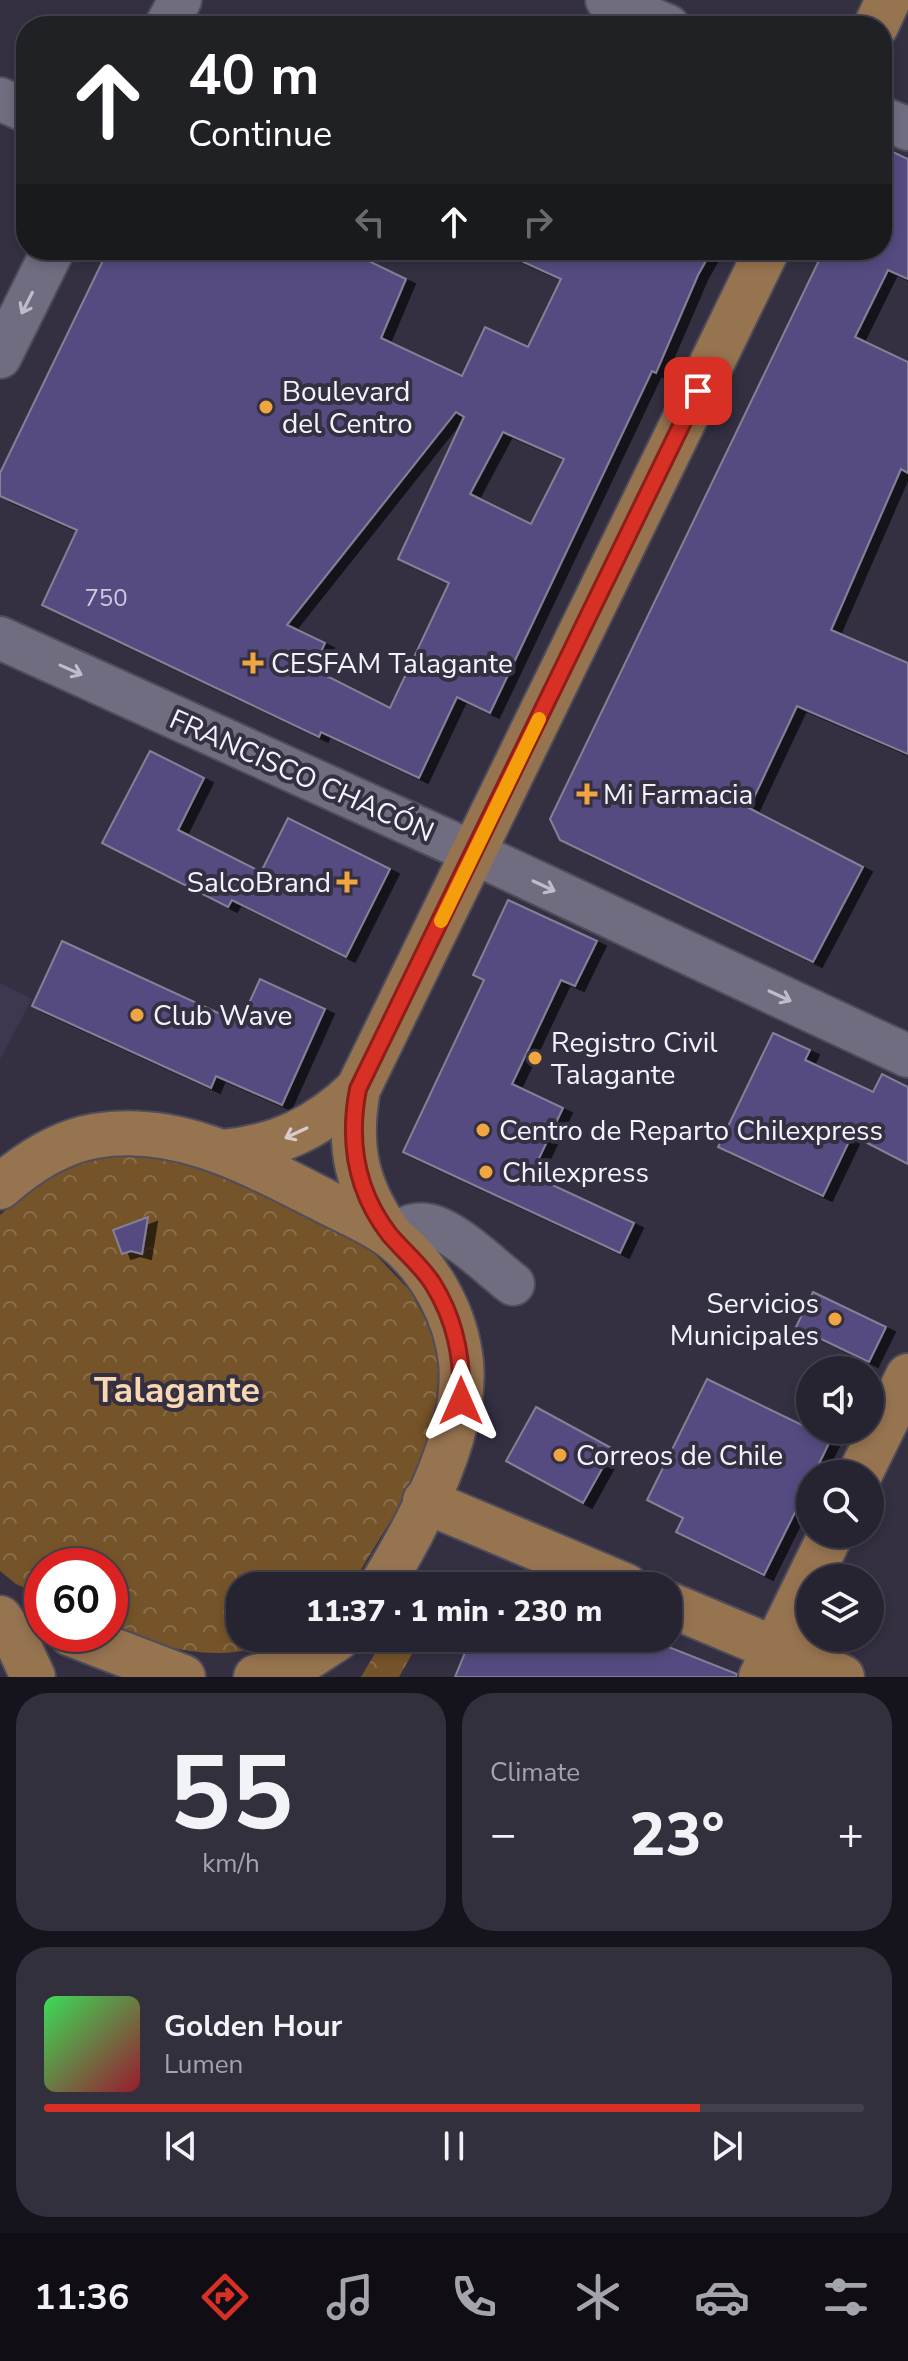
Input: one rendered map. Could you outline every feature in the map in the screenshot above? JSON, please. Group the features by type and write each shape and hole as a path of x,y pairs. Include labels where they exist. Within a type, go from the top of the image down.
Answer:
{"main road":[{"path":"388,1572 425,1501 457,1426 461,1401 461,1360 451,1321 433,1283 391,1236 364,1191 356,1166 353,1115 358,1089 762,260"},
{"path":"223,1152 248,1149 297,1134 339,1107 358,1089"},
{"path":"0,1187 46,1155 94,1136 162,1135 223,1152 391,1236"},
{"path":"867,1460 908,1376"},
{"path":"425,1501 593,1572"},
{"path":"768,1663 824,1548"},
{"path":"0,1607 24,1616"},
{"path":"682,1612 768,1663 842,1677"},
{"path":"0,1618 18,1644 33,1677"},
{"path":"118,1652 183,1677"},
{"path":"256,1677 295,1666 316,1652"}],"street":[{"path":"607,0 645,16"},
{"path":"0,357 48,260"},
{"name":"FRANCISCO CHACÓN","path":"0,638 474,853 908,1056"},
{"path":"391,1236 416,1225 439,1228 513,1284"}],"shaded area":[{"path":"0,983 32,999 0,1059"}],"green space":[{"path":"120,1151 162,1151 335,1221 376,1255 411,1292 437,1342 439,1395 426,1454 402,1502 360,1572 226,1572 226,1652 231,1652 220,1653 198,1652 176,1649 128,1634 128,1548 24,1548 24,1588 0,1571 0,1215 41,1181 72,1162"},
{"path":"376,1652 413,1652 399,1677 361,1677"}],"building":[{"path":"892,152 908,159 908,279 888,270 855,337 908,362 908,473 901,469 831,630 908,663 908,754 797,706 749,808 863,867 813,962 560,840 550,819 819,260 892,260"},
{"path":"103,260 367,260 406,279 381,338 462,376 485,327 528,347 561,279 519,260 706,260 656,373 652,371 490,713 457,697 419,778 321,732 319,737 42,605 77,530 0,496 0,473","holes":["456,412 464,417 398,559 449,583 390,708 313,669 325,643 287,625","503,432 564,459 531,524 470,494"]},
{"path":"150,751 204,778 178,830 261,872 288,818 390,869 346,957 232,900 228,907 102,843"},
{"path":"508,900 597,941 575,986 561,980 512,1084 563,1108 531,1175 634,1223 620,1253 403,1152 484,980 473,975"},
{"name":"Club Wave","path":"62,941 240,1023 260,979 325,1009 282,1105 216,1076 211,1088 32,1006"},
{"path":"773,1033 810,1050 805,1060 873,1092 882,1074 908,1087 908,1164 852,1135 823,1196 718,1147"},
{"path":"148,1217 142,1254 131,1251 122,1254 113,1230"},
{"name":"Servicios Municipales","path":"813,1292 886,1327 872,1356 856,1356 796,1327"},
{"path":"707,1379 796,1422 796,1444 829,1444 821,1460 796,1460 796,1510 764,1575 676,1532 683,1518 647,1500"},
{"name":"Correos de Chile","path":"536,1407 613,1449 583,1503 506,1461"},
{"path":"465,1652 681,1652 737,1674 736,1677 455,1677"}],"slow traffic":[{"path":"441,921 539,719"}],"place":[{"name":"Boulevard del Centro","path":"266,407"},
{"name":"CESFAM Talagante","path":"253,663"},
{"name":"Mi Farmacia","path":"587,794"},
{"name":"SalcoBrand","path":"347,882"},
{"name":"Club Wave","path":"137,1015"},
{"name":"Registro Civil Talagante","path":"535,1058"},
{"name":"Centro de Reparto Chilexpress","path":"483,1130"},
{"name":"Chilexpress","path":"486,1172"},
{"name":"Servicios Municipales","path":"835,1319"},
{"name":"Correos de Chile","path":"560,1455"}],"district":[{"name":"Talagante","path":"177,1389"}],"route":[{"path":"461,1401 461,1360 444,1303 419,1264 391,1236 364,1191 356,1166 353,1140 353,1115 358,1089 698,391"}]}
